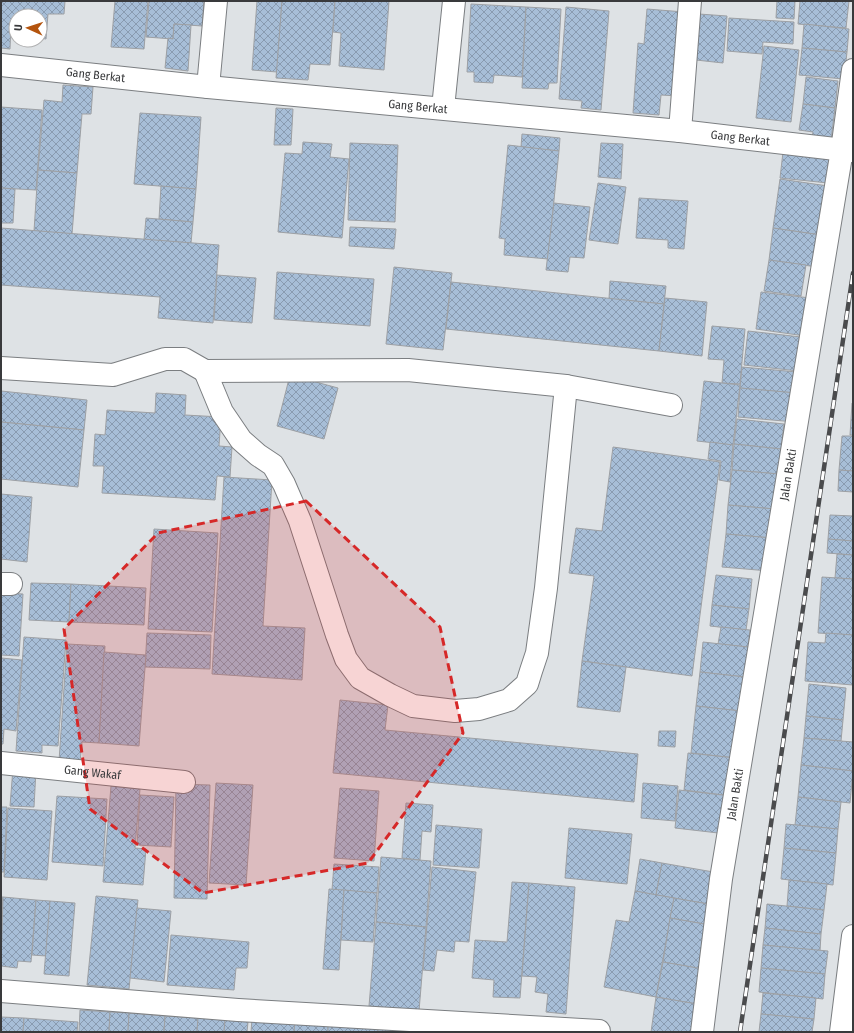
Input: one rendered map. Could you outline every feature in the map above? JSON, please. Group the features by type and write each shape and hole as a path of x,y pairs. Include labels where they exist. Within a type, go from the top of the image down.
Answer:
{"street":[{"path":"208,87 216,1"},
{"path":"443,108 454,1"},
{"path":"680,131 690,1"},
{"name":"Gang Berkat","path":"1,65 208,87 680,131 843,150"},
{"name":"Jalan Bakti","path":"702,1032 721,879 843,150 853,70"},
{"path":"1,368 113,375 165,359 184,359 205,371 408,370 566,386 671,405"},
{"path":"205,371 222,412 241,440 258,455 273,465 284,484 300,521 336,635 346,658 360,678 390,696 413,706 455,711 479,709 509,700 527,684 537,653 546,588 566,386"},
{"name":"Gang Wakaf","path":"1,763 184,782"},
{"path":"840,1032 853,936"},
{"path":"1,991 238,1010 599,1031"}],"highlighted area":[{"path":"306,501 440,627 463,733 368,863 203,893 90,809 64,629 158,533"}],"building":[{"path":"1,1 65,1 64,14 48,14 48,8 8,8 8,48 10,49 1,48"},
{"path":"115,1 148,1 144,49 111,47"},
{"path":"149,1 204,1 202,26 174,24 173,39 146,37"},
{"path":"257,1 282,1 277,72 252,70"},
{"path":"282,1 335,1 330,65 310,64 308,80 276,78"},
{"path":"335,1 389,1 384,70 339,66 341,33 333,32"},
{"path":"777,1 795,1 794,19 776,18"},
{"path":"800,1 849,1 846,28 798,24"},
{"path":"471,4 526,7 522,77 494,75 493,83 474,82 474,72 467,72"},
{"path":"526,7 561,9 557,83 549,83 548,89 522,88"},
{"path":"566,7 609,11 601,110 581,108 582,101 559,99"},
{"path":"647,9 684,12 678,96 661,95 659,115 633,113 638,43 644,44"},
{"path":"699,14 727,16 723,63 696,60"},
{"path":"729,18 794,22 793,44 763,42 762,54 727,51"},
{"path":"174,24 191,25 188,71 165,68 168,38 173,39"},
{"path":"804,24 849,29 847,52 802,48"},
{"path":"764,46 799,50 791,122 756,118"},
{"path":"802,48 847,52 844,79 799,75"},
{"path":"806,77 838,81 835,108 803,104"},
{"path":"63,85 93,87 91,114 82,114 77,173 38,170 44,100 62,102"},
{"path":"803,104 835,108 831,140 812,138 813,132 799,130"},
{"path":"1,107 42,110 36,190 1,188"},
{"path":"276,108 293,109 291,145 274,145"},
{"path":"140,113 201,117 196,189 134,184"},
{"path":"522,134 560,138 559,151 521,147"},
{"path":"303,142 332,144 330,157 349,159 342,238 278,232 285,153 302,154"},
{"path":"350,143 398,145 395,222 348,220"},
{"path":"601,143 623,144 621,179 598,177"},
{"path":"508,145 559,151 548,259 504,255 505,239 499,238"},
{"path":"783,152 831,158 828,183 780,178"},
{"path":"38,170 77,173 72,234 34,231"},
{"path":"780,179 828,186 821,235 773,228"},
{"path":"598,183 626,187 618,244 589,240"},
{"path":"161,186 196,189 193,222 159,219"},
{"path":"1,188 15,189 13,223 1,223"},
{"path":"639,198 688,201 684,249 668,248 668,240 636,238"},
{"path":"554,203 590,207 584,258 570,257 568,272 546,270"},
{"path":"146,218 193,222 191,243 144,240"},
{"path":"350,227 396,229 394,249 349,246"},
{"path":"1,228 219,245 213,323 158,318 160,297 1,285"},
{"path":"773,228 821,235 817,267 769,260"},
{"path":"769,260 806,265 801,296 764,291"},
{"path":"394,267 452,273 443,350 386,344"},
{"path":"277,272 374,279 370,326 274,319"},
{"path":"217,275 256,278 252,323 214,320"},
{"path":"610,281 666,286 664,304 609,299"},
{"path":"451,282 664,304 659,351 446,329"},
{"path":"761,292 810,298 805,336 756,329"},
{"path":"665,298 707,302 702,356 659,351"},
{"path":"712,326 745,329 740,384 722,383 724,360 708,359"},
{"path":"748,331 801,337 798,371 744,365"},
{"path":"742,367 797,372 794,393 740,388"},
{"path":"290,375 338,388 324,439 277,426"},
{"path":"704,381 740,385 733,445 697,441"},
{"path":"740,388 797,393 795,422 738,417"},
{"path":"1,391 87,400 84,430 1,422"},
{"path":"156,393 186,395 185,415 221,417 219,446 232,447 230,477 217,476 215,500 102,493 104,466 93,466 95,434 105,435 107,410 155,413"},
{"path":"852,403 853,435 850,435"},
{"path":"737,419 784,424 781,449 734,444"},
{"path":"1,422 84,430 78,487 1,479"},
{"path":"842,436 853,436 853,471 839,470"},
{"path":"710,442 733,445 730,482 719,480 721,461 708,459"},
{"path":"734,444 781,449 779,474 732,470"},
{"path":"613,447 720,462 692,676 582,661 594,576 569,573 576,528 602,531"},
{"path":"732,470 779,474 775,509 728,505"},
{"path":"839,470 853,471 853,492 838,491"},
{"path":"224,477 272,480 263,626 305,628 302,680 212,674"},
{"path":"1,494 32,497 27,562 1,559"},
{"path":"728,505 775,509 772,538 726,534"},
{"path":"830,515 853,516 853,541 828,539"},
{"path":"154,529 218,533 212,632 148,629"},
{"path":"726,534 772,538 769,571 722,567"},
{"path":"828,539 853,541 853,555 827,553"},
{"path":"837,554 853,555 853,579 835,578"},
{"path":"716,575 752,579 749,609 712,605"},
{"path":"822,577 853,579 853,635 818,633"},
{"path":"31,583 71,584 69,622 29,620"},
{"path":"71,584 146,588 144,625 69,622"},
{"path":"1,593 23,594 19,656 1,655"},
{"path":"712,605 749,609 746,630 710,626"},
{"path":"721,627 750,630 748,647 718,644"},
{"path":"147,633 211,635 210,669 145,667"},
{"path":"826,633 853,635 853,685 805,681 808,642 825,643"},
{"path":"24,637 66,640 58,746 42,745 42,753 16,751"},
{"path":"703,642 748,647 745,677 700,672"},
{"path":"67,644 105,646 99,743 82,742 80,762 59,761"},
{"path":"104,652 146,655 139,746 99,743"},
{"path":"1,658 22,660 16,731 4,729 3,744 1,744"},
{"path":"582,661 626,667 620,712 577,707"},
{"path":"700,672 745,677 741,711 696,706"},
{"path":"809,684 846,688 843,720 806,716"},
{"path":"340,700 388,705 385,730 638,754 634,802 333,773"},
{"path":"696,706 741,711 736,758 691,753"},
{"path":"806,716 843,720 841,741 804,738"},
{"path":"659,731 676,731 675,747 658,746"},
{"path":"804,738 853,742 853,771 801,765"},
{"path":"688,753 736,758 731,796 684,790"},
{"path":"801,765 853,771 850,803 798,797"},
{"path":"13,768 36,770 34,807 10,806"},
{"path":"216,783 253,785 246,885 209,883"},
{"path":"643,783 678,786 675,821 641,818"},
{"path":"176,784 210,785 207,899 174,898"},
{"path":"111,786 140,789 135,848 146,849 143,885 103,882"},
{"path":"340,788 379,791 374,861 334,858"},
{"path":"679,790 731,796 727,834 675,828"},
{"path":"140,795 174,797 171,847 137,845"},
{"path":"57,796 107,799 103,866 52,862"},
{"path":"798,797 841,802 838,829 795,825"},
{"path":"406,803 433,805 431,832 422,831 420,860 402,858"},
{"path":"1,807 7,807 4,872 1,872"},
{"path":"8,808 52,811 47,880 4,877"},
{"path":"786,824 838,829 836,853 784,848"},
{"path":"436,825 482,829 479,868 433,865"},
{"path":"569,828 632,834 627,884 565,878"},
{"path":"784,848 836,853 833,885 781,879"},
{"path":"381,857 431,861 426,927 376,922"},
{"path":"640,859 662,863 656,895 635,891"},
{"path":"662,863 719,873 714,905 656,895"},
{"path":"334,864 379,867 377,893 332,890"},
{"path":"432,867 476,872 469,942 455,941 454,952 437,950 434,971 423,970"},
{"path":"789,880 827,884 824,910 787,906"},
{"path":"512,882 529,883 520,998 493,997 494,980 472,978 475,940 507,942"},
{"path":"529,883 575,887 566,1014 546,1012 548,994 535,992 537,977 522,976"},
{"path":"329,889 344,890 339,970 323,969"},
{"path":"344,890 377,893 373,942 341,940"},
{"path":"635,891 674,898 656,997 604,987 616,920 629,922"},
{"path":"96,896 138,900 129,989 87,985"},
{"path":"1,897 3,897 1,925"},
{"path":"3,897 36,900 31,962 18,961 17,968 1,966"},
{"path":"674,898 714,905 710,925 670,918"},
{"path":"36,900 50,901 46,956 32,955"},
{"path":"50,901 75,903 69,976 44,974"},
{"path":"767,904 824,910 821,934 765,928"},
{"path":"137,908 171,911 164,982 130,978"},
{"path":"670,918 710,925 703,969 663,962"},
{"path":"376,922 426,927 419,1011 369,1006"},
{"path":"765,928 821,934 820,951 763,945"},
{"path":"171,935 249,942 247,968 236,968 234,990 167,985"},
{"path":"763,945 828,951 825,974 761,968"},
{"path":"663,962 703,969 697,1004 656,997"},
{"path":"761,968 825,974 823,999 759,992"},
{"path":"763,993 816,998 814,1019 761,1014"},
{"path":"656,997 697,1004 692,1032 651,1032"},
{"path":"80,1010 110,1012 109,1032 79,1032"},
{"path":"110,1012 129,1013 128,1032 109,1032"},
{"path":"129,1013 165,1016 164,1032 128,1032"},
{"path":"761,1014 814,1019 812,1032 759,1032"},
{"path":"165,1016 198,1018 197,1032 164,1032"},
{"path":"1,1017 24,1018 23,1032 1,1032"},
{"path":"24,1018 78,1022 77,1032 23,1032"},
{"path":"198,1018 225,1020 224,1032 197,1032"},
{"path":"252,1018 295,1021 294,1032 251,1032"},
{"path":"225,1020 248,1022 247,1032 224,1032"},
{"path":"295,1021 328,1023 328,1032 294,1032"},
{"path":"328,1023 378,1027 378,1032 328,1032"},
{"path":"378,1027 411,1029 410,1032 378,1032"}],"railway":[{"path":"740,1032 853,273"}]}
